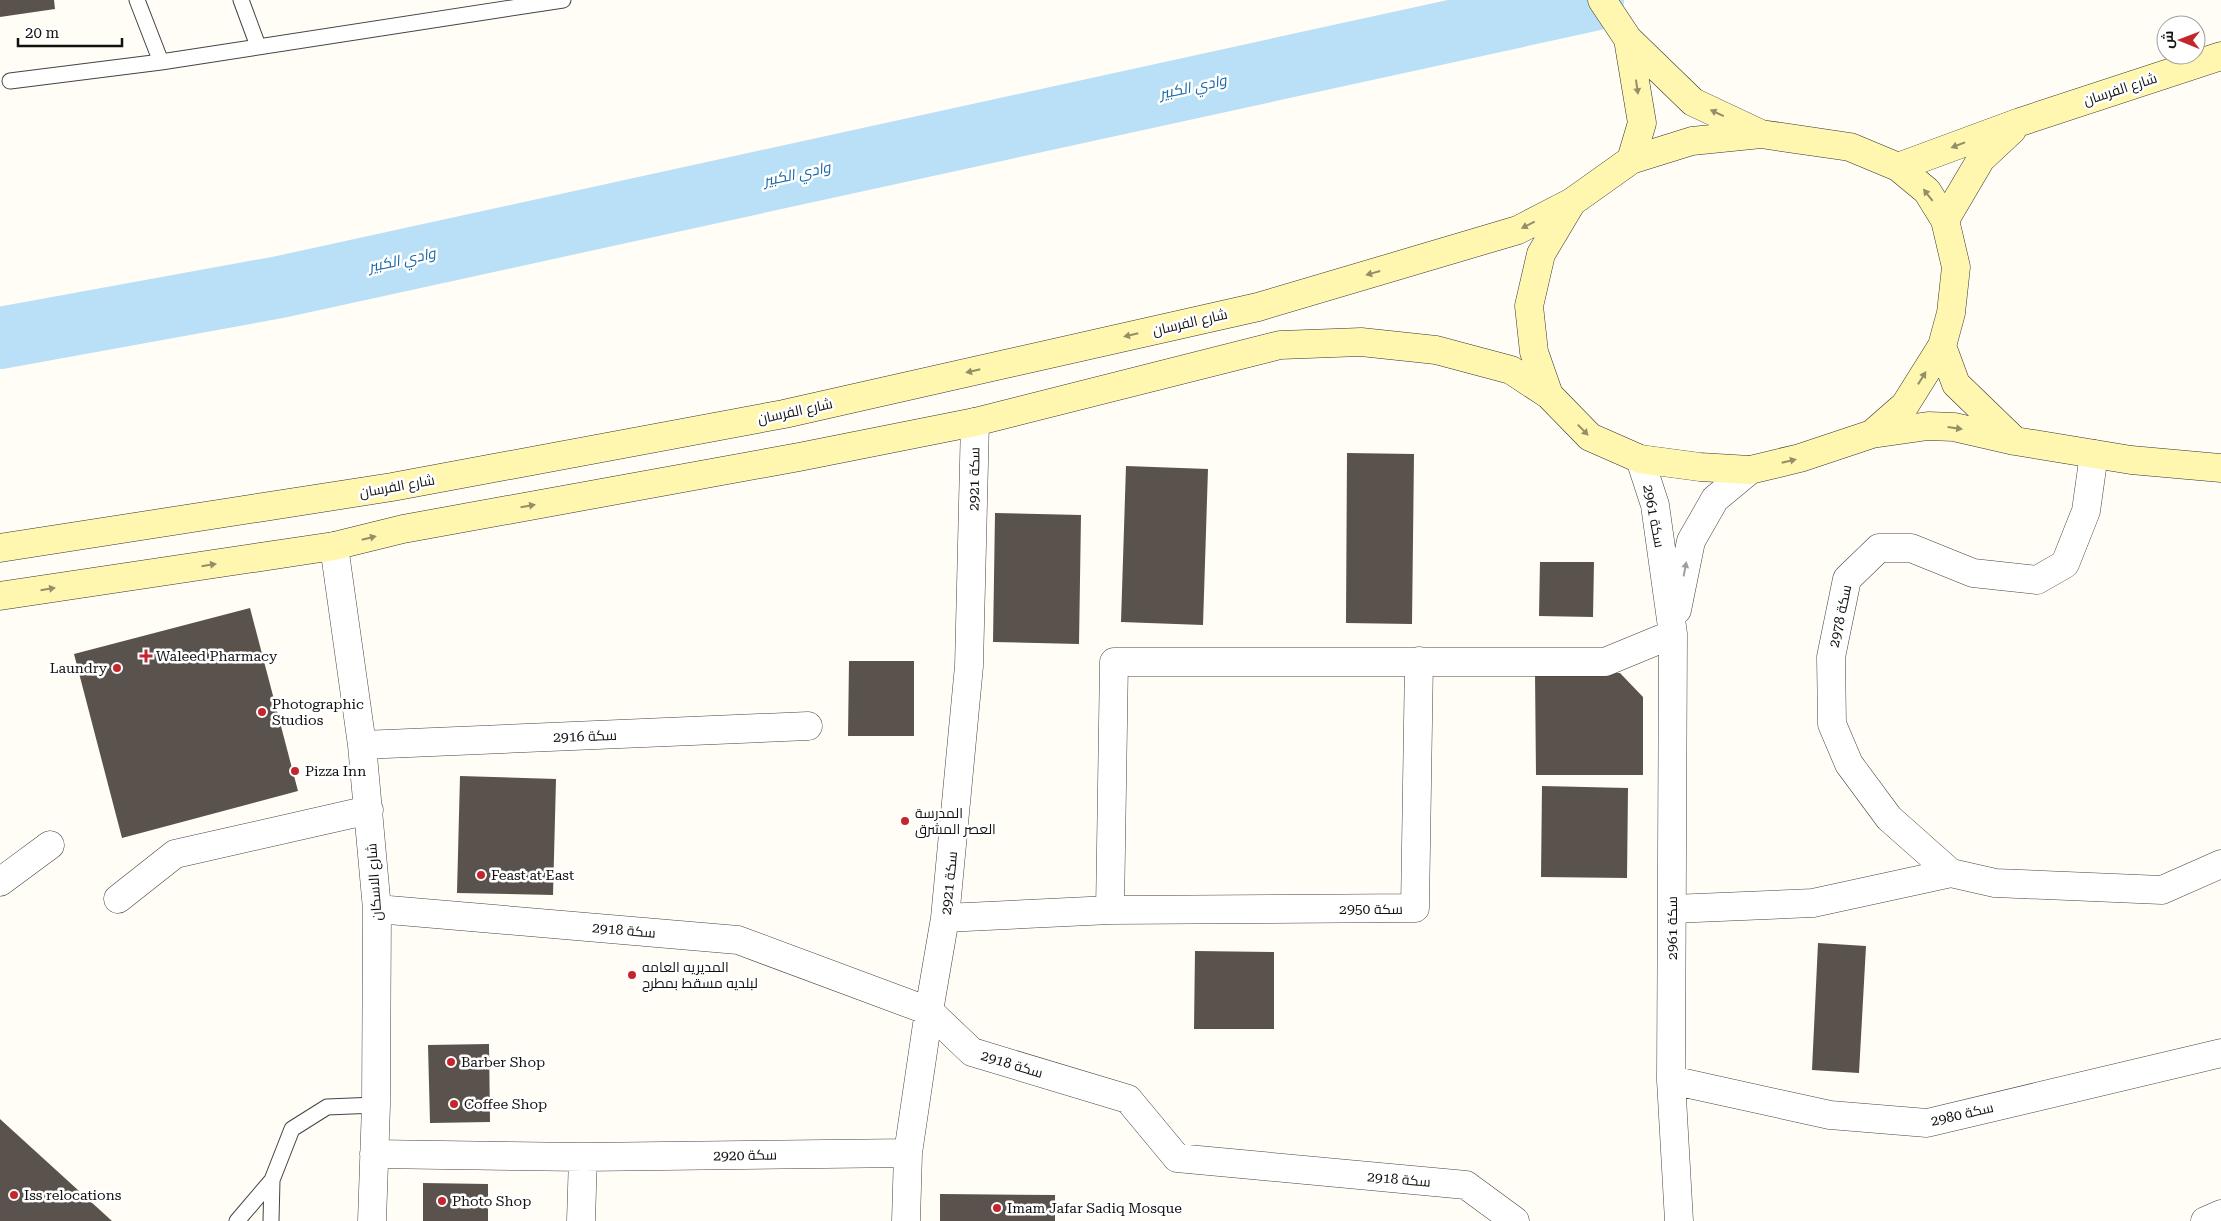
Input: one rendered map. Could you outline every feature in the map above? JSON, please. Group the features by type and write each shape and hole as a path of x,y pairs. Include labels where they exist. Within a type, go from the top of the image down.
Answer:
{"street":[{"path":"1602,0 1628,39 1693,102 1761,134 1850,147 1898,167 1927,191 1945,220 1956,267 1951,313 1942,346 1905,405 1872,434"},
{"path":"1628,39 1642,123 1631,160"},
{"name":"شارع الفرسان","path":"1898,167 2020,122 2221,56"},
{"name":"شارع الفرسان","path":"1945,220 1982,159 2020,122"},
{"name":"شارع الفرسان","path":"0,548 392,487 784,414 1258,307 1518,230 1572,202 1631,160 1692,141 1761,134"},
{"path":"1549,395 1534,352 1528,306 1541,254 1572,202"},
{"path":"0,596 334,546 403,529 799,457 975,422 1280,345 1361,342 1436,350 1511,370 1549,395 1590,437 1640,459 1700,467 1750,470 1800,458 1872,434 1928,426 1954,427 2016,441 2132,460 2221,468"},
{"path":"1942,346 1956,384 2016,441"},
{"name":"سكة 2921","path":"906,1221 908,1153 929,1011 946,918 969,666 975,422"},
{"name":"سكة 2978","path":"1951,873 1889,818 1849,764 1832,724 1831,657 1848,579 1879,548 1911,548 1973,573 2036,580 2066,564 2086,511 2094,454"},
{"name":"سكة 2961","path":"1640,459 1655,505 1673,634 1672,1080 1679,1221"},
{"name":"سكة 2961","path":"1673,634 1691,541 1715,498 1750,470"},
{"name":"شارع الاسكان","path":"334,546 362,745 377,909 376,1105 372,1221"},
{"path":"1110,910 1114,662 1605,662 1673,634"},
{"name":"سكة 2950","path":"946,918 1110,910 1416,908 1419,661"},
{"name":"سكة 2916","path":"362,745 808,726"},
{"path":"118,899 175,854 369,810"},
{"path":"0,882 50,845"},
{"name":"سكة 2978","path":"1672,909 1813,903 1951,873 1995,883 2162,890 2221,864"},
{"name":"سكة 2918","path":"377,909 738,940 929,1011 972,1052 1128,1099 1177,1158 1466,1185 1515,1221"},
{"name":"سكة 2980","path":"1672,1080 1830,1115 1927,1123 2221,1053"},
{"name":"سكة 2920","path":"374,1154 583,1157 908,1153"},
{"path":"581,1221 583,1157"},
{"path":"2206,1221 2221,1214"}],"lane":[{"path":"137,0 161,62"},
{"path":"241,0 258,46"},
{"path":"10,81 161,62 563,0"},
{"path":"237,1221 272,1180 292,1130 327,1107 376,1105"},
{"path":"271,1221 272,1180"}],"building":[{"path":"0,0 54,0 55,9 0,17"},
{"path":"1347,453 1414,454 1412,624 1346,623"},
{"path":"1126,466 1208,469 1203,625 1121,622"},
{"path":"995,513 1081,515 1079,644 993,642"},
{"path":"1540,562 1594,562 1593,617 1539,616"},
{"path":"250,608 298,791 122,838 74,654"},
{"path":"849,661 914,661 914,736 848,736"},
{"path":"1535,673 1620,673 1643,697 1643,775 1536,775"},
{"path":"460,776 556,779 553,895 457,893"},
{"path":"1542,786 1628,788 1627,878 1541,877"},
{"path":"1818,943 1866,946 1859,1073 1812,1070"},
{"path":"1195,951 1274,952 1274,1029 1194,1029"},
{"path":"489,1044 490,1122 430,1123 428,1045"},
{"path":"0,1119 112,1221 0,1221"},
{"path":"423,1183 488,1184 488,1221 423,1221"},
{"name":"Imam Jafar Sadiq Mosque","path":"940,1194 1055,1195 1055,1221 940,1221"}],"waterway":[{"name":"وادي الكبير","path":"0,338 280,287 1593,0"}],"place":[{"name":"Waleed Pharmacy","path":"146,656"},
{"name":"Laundry","path":"117,668"},
{"name":"Photographic Studios","path":"262,712"},
{"name":"Pizza Inn","path":"295,771"},
{"name":"المدرسة العصر المشرق","path":"905,821"},
{"name":"Feast at East","path":"481,875"},
{"name":"المديريه العامه لبلديه مسقط بمطرح","path":"632,975"},
{"name":"Barber Shop","path":"451,1062"},
{"name":"Coffee Shop","path":"454,1104"},
{"name":"Iss relocations","path":"14,1195"},
{"name":"Photo Shop","path":"442,1201"},
{"name":"Imam Jafar Sadiq Mosque","path":"997,1208"}]}
